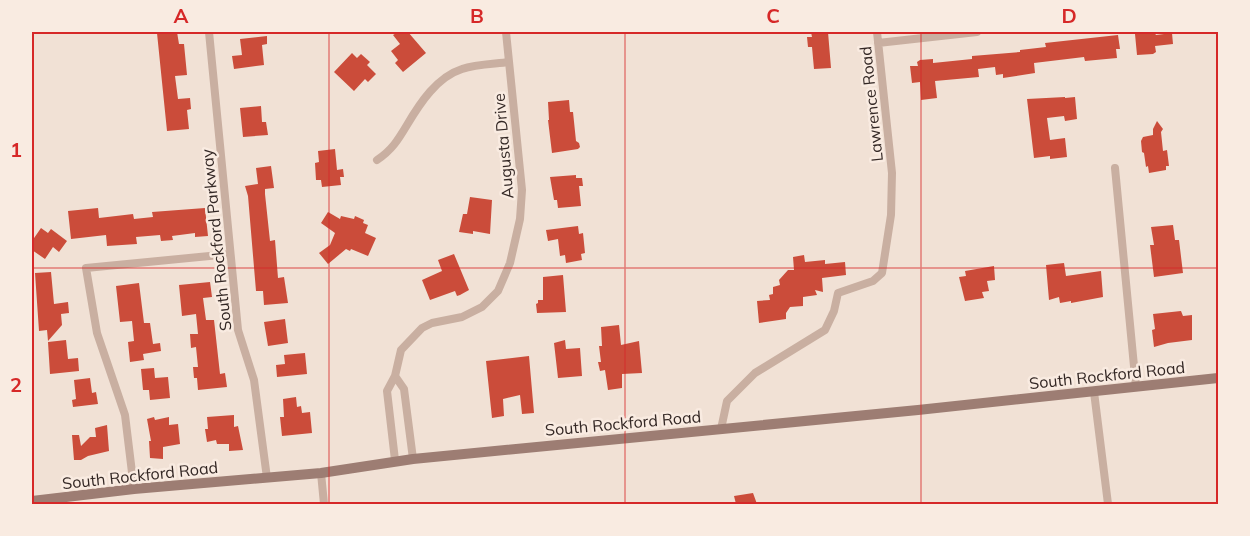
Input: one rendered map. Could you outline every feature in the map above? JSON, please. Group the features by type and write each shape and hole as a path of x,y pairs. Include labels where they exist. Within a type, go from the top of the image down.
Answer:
{"street":[{"name":"South Rockford Parkway","path":"209,32 238,330 254,380 267,478"},
{"name":"Augusta Drive","path":"395,460 387,391 395,376 401,350 422,328 432,323 472,314 491,300 504,278 520,219 522,190 506,32"},
{"name":"Lawrence Road","path":"722,429 727,401 755,373 825,330 834,311 838,293 873,281 882,273 891,215 892,173 877,32"},
{"path":"879,43 977,32"},
{"path":"376,160 389,152 418,108 441,82 463,69 509,62"},
{"path":"1115,168 1136,387"},
{"path":"134,489 125,415 97,333 86,268 230,254"},
{"path":"395,376 404,389 413,459"},
{"name":"South Rockford Road","path":"32,501 134,489 321,473 395,460 1218,378"},
{"path":"1094,392 1108,504"},
{"path":"321,473 324,504"}],"building":[{"path":"177,32 179,44 184,44 187,75 175,76 178,99 190,98 191,109 187,110 189,129 167,131 157,33"},
{"path":"398,32 408,32 426,53 403,72 395,63 398,60 391,51 400,44 393,35"},
{"path":"811,32 828,32 831,68 814,69 812,47 808,47 807,37 812,37"},
{"path":"1154,32 1156,35 1172,33 1173,44 1155,46 1156,52 1153,54 1137,55 1135,34"},
{"path":"1118,35 1120,49 1116,49 1117,58 1085,61 1084,57 1034,63 1035,73 1003,78 1003,74 996,75 995,67 978,69 979,77 935,81 937,98 921,100 920,82 912,83 910,66 918,66 917,62 920,60 933,59 933,63 972,59 972,56 1020,52 1020,50 1046,47 1045,43"},
{"path":"267,36 267,44 262,45 264,65 234,69 232,56 242,55 240,39"},
{"path":"352,53 357,58 361,54 370,62 367,65 376,74 368,82 365,79 354,91 334,72"},
{"path":"1075,97 1077,119 1065,121 1064,116 1047,118 1050,140 1065,138 1067,157 1034,158 1027,99"},
{"path":"569,100 570,112 573,112 576,141 580,147 552,153 548,102"},
{"path":"261,106 262,122 266,122 268,135 243,137 240,108"},
{"path":"1157,121 1163,129 1161,132 1163,151 1167,150 1169,166 1166,166 1166,170 1149,173 1141,141 1143,137 1153,135"},
{"path":"335,149 337,170 343,169 344,177 340,177 341,185 322,187 321,180 316,180 315,163 319,162 318,151"},
{"path":"271,166 274,188 265,189 270,241 275,240 278,278 284,277 288,303 264,305 263,291 256,291 248,196 245,186 258,184 256,168"},
{"path":"576,175 576,178 582,178 583,186 579,186 581,206 558,208 557,200 554,200 550,177"},
{"path":"470,197 492,200 490,234 473,231 473,234 459,232 463,214 467,214"},
{"path":"98,208 99,218 133,214 134,219 153,217 152,212 205,208 208,236 195,237 195,233 172,236 173,240 161,241 160,235 136,237 137,244 107,246 106,235 71,239 68,211"},
{"path":"328,212 340,219 341,216 354,219 355,216 364,220 363,223 368,225 365,233 376,238 368,256 346,249 328,264 319,253 330,245 335,233 321,223"},
{"path":"1173,225 1175,240 1179,240 1183,273 1154,277 1150,245 1154,245 1151,227"},
{"path":"578,226 579,234 583,233 585,253 581,254 582,260 566,263 565,255 560,256 558,239 548,241 546,230"},
{"path":"41,228 48,233 51,229 67,241 59,252 53,247 45,259 32,250 32,241"},
{"path":"454,254 469,290 457,296 455,291 430,300 422,280 442,271 438,260"},
{"path":"804,255 805,262 825,260 825,264 845,262 846,275 822,278 823,292 815,290 817,295 803,297 803,306 790,307 786,313 786,319 759,323 757,301 770,300 769,295 773,294 773,287 780,285 779,280 788,270 794,270 793,257"},
{"path":"1064,263 1066,276 1101,271 1103,297 1071,303 1071,301 1060,303 1059,297 1049,300 1046,265"},
{"path":"994,266 995,280 987,281 989,291 982,292 984,298 965,301 959,277 966,276 965,271"},
{"path":"51,272 54,304 68,302 69,313 61,314 62,325 48,341 47,330 39,331 35,273"},
{"path":"563,275 566,312 537,313 536,304 538,300 543,300 543,277"},
{"path":"210,282 212,297 203,298 206,320 214,320 220,374 225,373 227,387 198,390 193,367 198,367 196,347 191,348 190,334 198,334 196,314 182,316 179,285"},
{"path":"139,283 144,323 150,323 153,344 160,343 161,351 143,354 144,360 130,362 128,342 134,341 132,321 120,322 116,286"},
{"path":"1181,311 1183,316 1192,315 1192,340 1154,347 1153,314"},
{"path":"285,319 288,343 268,346 264,322"},
{"path":"619,325 621,345 639,341 642,373 622,374 622,388 608,390 605,370 600,371 598,362 601,362 599,346 602,346 601,327"},
{"path":"66,340 68,359 78,358 79,371 50,374 48,342"},
{"path":"565,340 566,349 580,348 582,376 558,378 554,343"},
{"path":"305,353 307,374 277,377 276,365 285,364 284,355"},
{"path":"529,356 534,413 522,414 520,395 503,399 504,416 492,418 486,361"},
{"path":"154,368 155,378 168,377 170,398 150,400 149,390 143,390 141,369"},
{"path":"90,378 92,393 96,392 98,404 73,407 72,400 76,399 74,380"},
{"path":"296,397 297,407 301,406 302,413 310,412 312,433 282,436 280,417 284,417 283,399"},
{"path":"234,415 234,427 238,426 243,450 229,451 229,444 217,444 216,440 207,442 205,429 208,429 207,417"},
{"path":"154,417 155,420 169,417 169,425 178,424 180,444 163,447 163,459 150,458 149,441 151,441 147,419"},
{"path":"107,425 109,451 74,460 72,435 79,435 81,446 90,437 96,437 95,428"},
{"path":"753,493 757,504 736,504 734,496"}]}
